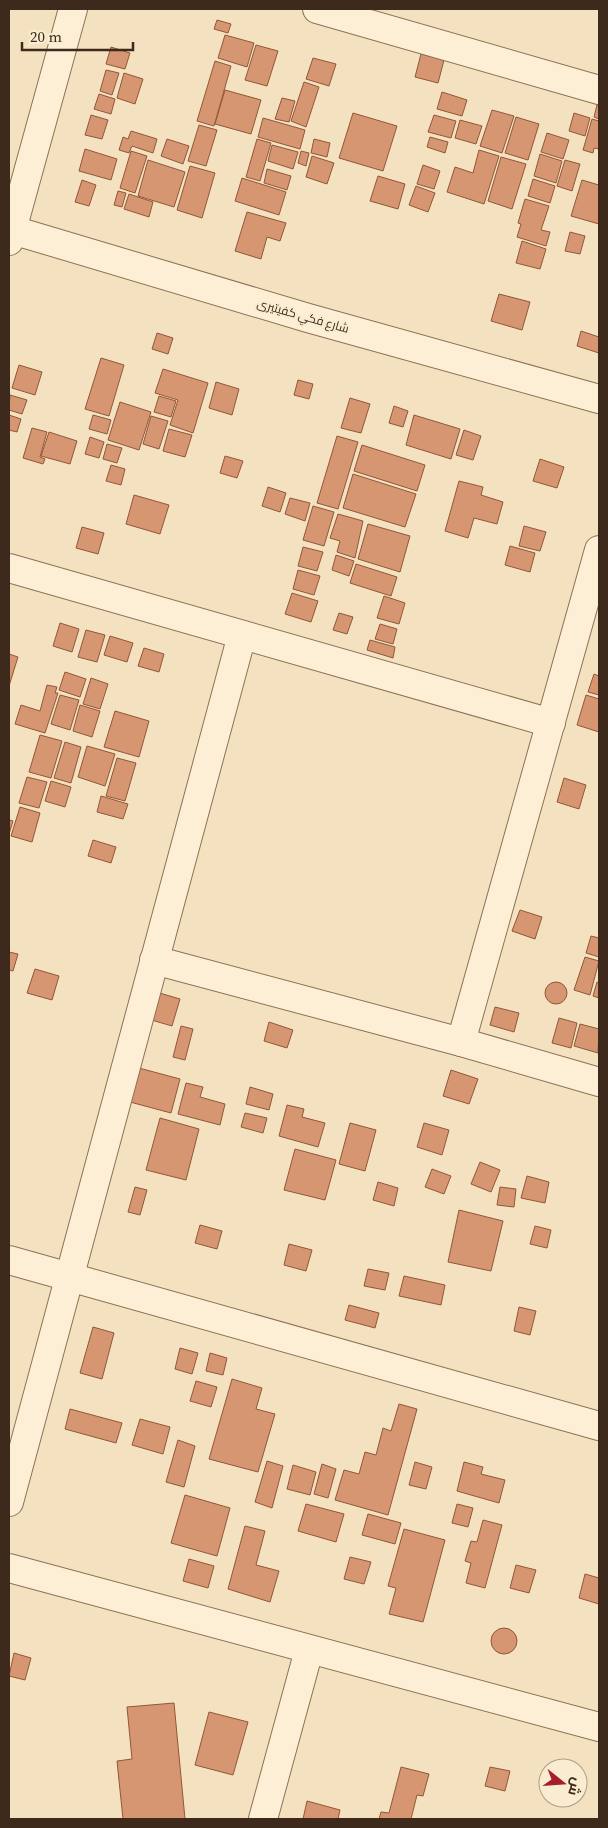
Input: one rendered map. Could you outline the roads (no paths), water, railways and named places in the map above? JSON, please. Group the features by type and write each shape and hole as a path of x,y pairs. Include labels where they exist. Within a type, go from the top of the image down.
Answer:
{"street":[{"path":"10,234 73,9"},
{"path":"317,9 394,19 599,90"},
{"name":"شارع فكي كفيتيرى","path":"10,234 599,398"},
{"path":"461,1042 599,550"},
{"path":"9,568 551,723"},
{"path":"9,1502 242,635"},
{"path":"154,960 461,1042 599,1082"},
{"path":"9,1260 599,1426"},
{"path":"9,1568 599,1727"},
{"path":"262,1819 309,1650"}]}
